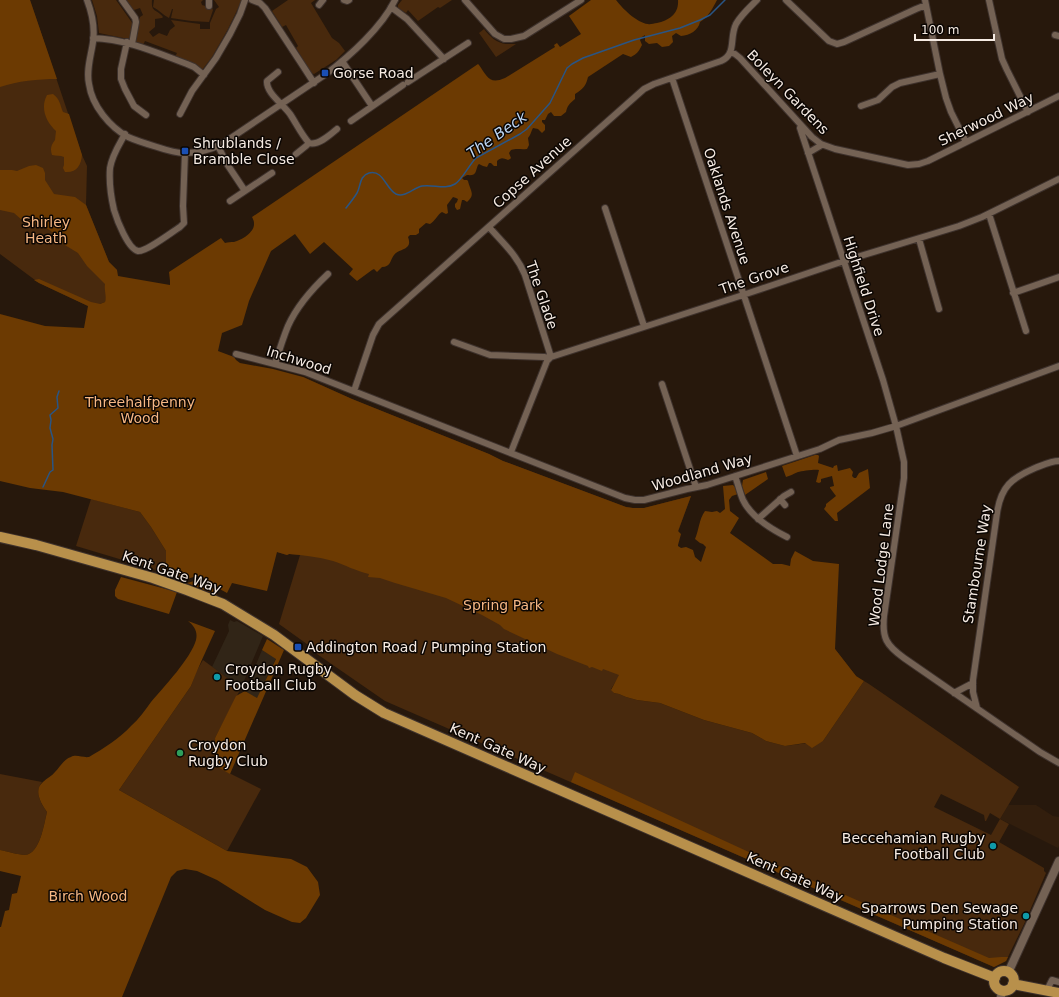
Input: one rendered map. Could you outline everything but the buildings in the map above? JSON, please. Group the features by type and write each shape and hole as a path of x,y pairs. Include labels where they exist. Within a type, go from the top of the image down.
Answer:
{"main road":[{"name":"Kent Gate Way","path":"0,537 36,545 153,578 223,604 274,635 355,695 384,714 922,948 995,978"},
{"path":"1005,972 1013,977 1013,984 1009,989 1001,994 995,986 995,978 999,973 1005,972"},
{"path":"1013,984 1059,993"}],"street":[{"path":"87,0 92,21 93,38 88,75 90,91 95,102 113,126 125,134 136,140 154,146 173,152 185,153 205,151 218,146 314,82 342,61 370,33 395,0"},
{"path":"122,0 135,18 136,22 120,70 121,79 124,89 134,106 146,115"},
{"path":"180,114 192,91 216,58 230,34 245,0"},
{"path":"252,0 260,3 265,8 314,82"},
{"path":"344,0 350,0"},
{"path":"465,0 488,27 498,36 508,39 515,39 524,36 581,0"},
{"path":"730,52 734,29 737,22 757,0"},
{"path":"786,0 829,41 836,44 844,42 916,9 925,3 940,74 949,107 966,142"},
{"path":"989,0 1002,59 1028,112"},
{"path":"391,7 407,19 444,59"},
{"path":"93,38 111,39 130,43 188,64 204,75"},
{"path":"351,121 468,43"},
{"name":"Copse Avenue","path":"354,391 373,335 379,324 638,93 648,86 724,59 730,52"},
{"name":"Boleyn Gardens","path":"730,52 747,65 814,139 821,144 835,149 908,165 923,163"},
{"path":"342,61 372,106"},
{"path":"278,72 268,79 267,82 270,90 276,100 289,113 309,142 313,144 317,143 337,129"},
{"path":"861,106 878,100 892,87 900,83 940,74"},
{"name":"Oaklands Avenue","path":"672,78 797,456"},
{"name":"Sherwood Way","path":"923,163 1059,96"},
{"name":"Highfield Drive","path":"801,125 800,129 883,380 896,426"},
{"path":"125,134 113,156 110,167 110,183 116,216 126,238 132,247 137,251 148,248 184,223 183,206 185,153"},
{"path":"296,154 309,142"},
{"path":"808,153 821,144"},
{"path":"218,146 227,164 245,191"},
{"path":"230,201 272,173"},
{"name":"The Grove","path":"550,358 844,261 959,226 989,214 1059,179"},
{"path":"605,208 644,326"},
{"path":"989,214 1026,331"},
{"name":"The Glade","path":"489,227 513,254 521,266 550,358"},
{"path":"918,239 939,309"},
{"path":"275,364 283,339 292,319 305,298 323,276"},
{"path":"1013,293 1059,277"},
{"path":"453,342 490,355 550,358 511,452"},
{"name":"Inchwood","path":"236,354 305,372 354,391"},
{"name":"Woodland Way","path":"354,391 631,500 644,500 707,485 797,456 839,440 896,426 1058,369"},
{"path":"662,384 696,487"},
{"name":"Wood Lodge Lane","path":"896,426 905,472 884,614 884,633 887,642 896,652 1040,752 1059,763"},
{"name":"Stambourne Way","path":"977,708 972,683 1000,499 1008,485 1016,477 1039,467 1059,461"},
{"path":"735,476 744,502 749,509 768,527 787,537"},
{"path":"758,518 790,492"},
{"path":"780,499 786,506"},
{"path":"954,692 972,683"},
{"path":"1008,973 1059,861"},
{"path":"1049,986 1052,980 1059,982"}],"shaded area":[{"path":"230,620 234,622 237,621 263,636 241,688 212,667 229,631 228,625"},
{"path":"262,650 276,658 257,699 245,691"},
{"path":"1008,805 1036,805 1053,816 1059,817 1058,848 1000,819"}],"green space":[{"name":"Shirley Heath","path":"0,0 30,0 87,166 86,205 109,262 117,270 105,302 100,304 88,306 39,283 0,254"},
{"path":"0,0 30,0 57,79 28,81 0,87"},
{"path":"92,0 116,0 133,24 130,38 128,39 99,33 97,16"},
{"path":"124,0 152,0 153,9 163,17 155,19 155,27 149,32 153,37 159,33 167,36 170,30 175,26 171,20 200,24 200,29 210,29 210,23 216,9 219,7 214,0 242,0 212,57 202,70 175,57 177,53 145,41 143,45 136,43 135,40 139,20 143,15 140,8 134,10 132,9"},
{"path":"154,0 203,0 201,2 202,5 212,8 213,10 209,22 171,18 173,9 169,18 153,7"},
{"path":"288,0 315,0 311,3 332,38 339,43 345,51 336,60 314,74 311,73 296,48 298,46 286,25 282,27 272,11"},
{"path":"402,0 452,0 440,8 438,7 418,21 408,10 406,13 398,8 398,5"},
{"name":"Threehalfpenny Wood","path":"591,0 616,0 626,11 639,21 650,24 661,22 672,16 677,9 678,0 717,0 710,12 693,32 681,36 676,33 672,36 673,42 669,46 662,47 657,43 649,44 645,41 645,35 640,40 642,45 635,55 631,57 623,54 588,77 584,87 575,94 575,99 569,105 566,112 561,116 554,116 551,112 548,114 545,120 542,120 545,125 545,130 542,133 538,129 533,128 528,138 529,145 527,149 511,150 509,153 511,158 508,160 501,158 497,161 497,166 494,166 491,163 489,163 487,167 479,164 474,174 467,175 462,178 468,181 472,192 470,199 467,202 462,200 460,209 457,210 455,204 458,199 453,197 447,205 448,213 446,214 442,212 432,223 426,223 419,229 419,233 416,235 410,235 408,237 408,246 396,253 389,265 382,267 377,272 374,269 357,281 349,274 353,269 324,242 310,254 295,234 271,251 249,301 242,325 222,333 218,351 234,357 240,363 273,369 303,377 352,399 503,461 626,507 644,508 691,496 678,531 681,534 678,546 693,550 695,557 701,562 706,547 695,539 701,517 705,511 717,511 720,513 725,509 723,486 733,485 738,494 732,496 729,500 730,511 739,518 730,533 773,564 790,566 791,559 795,551 813,561 839,564 835,649 856,676 864,681 823,741 812,748 805,743 785,746 766,741 752,733 704,720 660,703 637,700 614,693 611,690 619,675 603,669 602,671 592,667 589,668 588,666 557,654 504,629 500,625 482,615 446,598 380,578 368,577 369,574 322,558 287,555 277,552 267,591 232,583 227,593 203,577 197,576 187,579 166,573 166,551 140,512 63,492 30,488 0,481 0,314 45,326 84,328 88,306 34,280 39,279 91,302 100,304 105,302 106,298 105,284 87,266 78,253 60,242 56,235 48,229 22,220 14,213 0,210 0,170 17,171 36,165 43,168 45,180 54,194 75,197 86,205 109,262 117,270 118,276 170,285 169,272 221,238 225,243 234,242 244,237 254,226 252,217 478,64 489,78 492,80 500,80 555,47 554,45 557,43 560,47 581,34 569,16"},
{"path":"484,29 497,41 506,44 516,44 496,57 479,33"},
{"path":"53,94 58,100 63,112 69,114 82,155 78,168 69,172 65,172 63,168 64,157 52,155 51,153 51,147 55,140 56,131 47,119 44,105 47,95"},
{"name":"Spring Park","path":"303,377 352,399 503,461 626,507 644,508 691,496 655,600 835,649 856,676 618,678 611,689 614,693 626,697 660,703 704,720 752,733 766,741 785,746 823,741 864,681 1019,787 1000,819 1009,824 999,842 1044,868 1046,873 1006,961 994,967 385,701 317,654 318,652 279,624 300,555 287,555 277,552","holes":["941,794 984,815 985,821 990,813 1000,819 991,835 934,807"]},
{"path":"815,455 819,456 818,463 833,468 837,465 838,471 850,468 853,472 852,476 854,478 856,478 859,473 868,469 870,488 837,513 838,521 835,521 824,509 826,504 836,496 830,488 834,486 832,476 821,479 821,482 819,483 816,482 819,470 800,472 786,477 782,466"},
{"path":"766,472 768,479 745,495 742,486 743,480"},
{"path":"91,499 140,512 166,551 166,573 76,546"},
{"path":"121,577 177,592 169,614 118,599 115,596 115,590"},
{"path":"198,580 211,586 217,592 217,595 187,583"},
{"name":"Birch Wood","path":"188,621 215,631 191,686 119,790 227,851 291,859 307,867 318,882 320,895 306,918 300,923 292,922 265,910 217,880 197,871 185,869 177,871 171,877 122,997 0,997 0,927 5,911 9,910 12,894 17,893 21,876 0,871 0,850 25,855 34,850 43,831 47,812 39,797 38,793 40,785 54,773 66,759 73,756 89,757 117,739 137,720 189,655 196,640 196,631"},
{"path":"267,639 284,650 230,774 217,767 215,738 236,696 245,691 257,698 276,659 262,650"},
{"name":"Croydon Rugby Club","path":"203,660 241,688 215,738 217,767 261,789 227,851 119,790 191,686 196,672"},
{"path":"575,772 779,866 989,958 1008,957 1006,961 994,967 571,782"},
{"path":"0,774 42,782 38,794 47,812 43,831 34,850 25,855 0,850"}],"waterway":[{"name":"The Beck","path":"346,208 357,193 363,176 369,173 378,174 393,191 399,195 406,194 422,186 447,187 455,184 476,158 527,129 550,103 567,68 572,64 583,58 634,40 680,28 700,20 710,15 725,0"},
{"path":"43,487 50,472 53,470 53,439 50,428 50,415 58,408 57,397 59,391"}],"place":[{"name":"Gorse Road","path":"325,73"},
{"name":"Shrublands / Bramble Close","path":"185,151"},
{"name":"Addington Road / Pumping Station","path":"298,647"},
{"name":"Croydon Rugby Football Club","path":"217,677"},
{"name":"Croydon Rugby Club","path":"180,753"},
{"name":"Beccehamian Rugby Football Club","path":"993,846"},
{"name":"Sparrows Den Sewage Pumping Station","path":"1026,916"}]}
